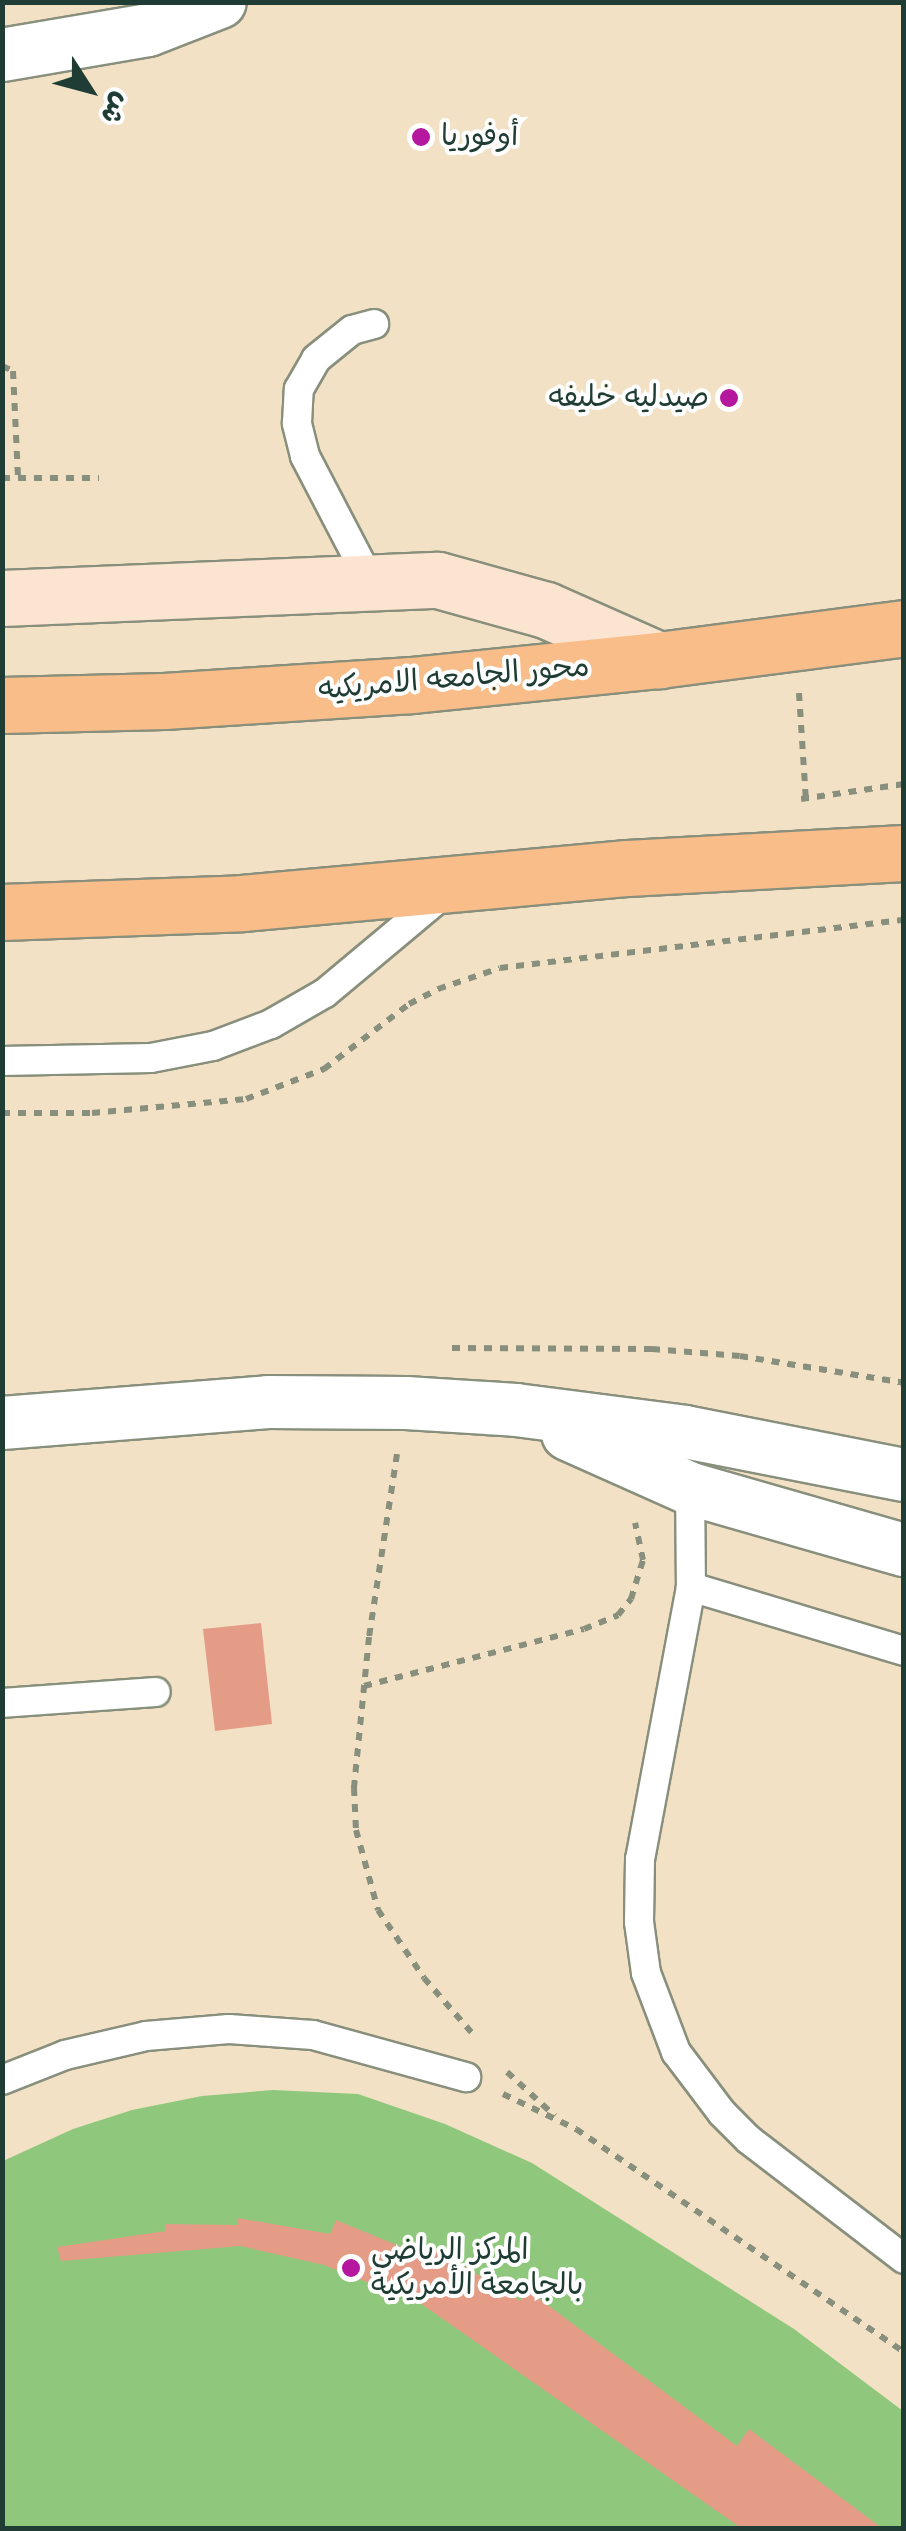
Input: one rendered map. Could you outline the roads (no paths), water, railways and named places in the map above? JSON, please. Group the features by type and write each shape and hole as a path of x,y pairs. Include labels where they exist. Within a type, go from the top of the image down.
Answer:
{"main road":[{"name":"محور الجامعه الامريكيه","path":"2,705 164,701 412,685 660,660 904,628"},
{"path":"2,912 242,903 627,868 904,853"}],"street":[{"path":"2,56 148,30 220,2"},
{"path":"2,598 438,580 546,610 660,660"},
{"path":"2,1424 268,1402 406,1403 516,1410 685,1432 793,1450 904,1475"},
{"path":"516,1410 690,1489 904,1550"}],"lane":[{"path":"370,580 305,456 296,423 300,389 316,358 342,336 374,324"},
{"path":"2,1061 151,1058 213,1046 271,1024 325,993 451,887"},
{"path":"685,1432 691,1587 640,1859 639,1922 646,1973 676,2052 722,2113 749,2140 904,2259"},
{"path":"691,1587 904,1651"},
{"path":"2,1703 156,1692"},
{"path":"2,2080 64,2054 146,2036 229,2029 313,2035 466,2077"}],"place":[{"name":"أوفوريا","path":"421,137"},
{"name":"صيدليه خليفه","path":"729,398"},
{"name":"المركز الرياضي بالجامعة الأمريكية","path":"351,2268"}]}
